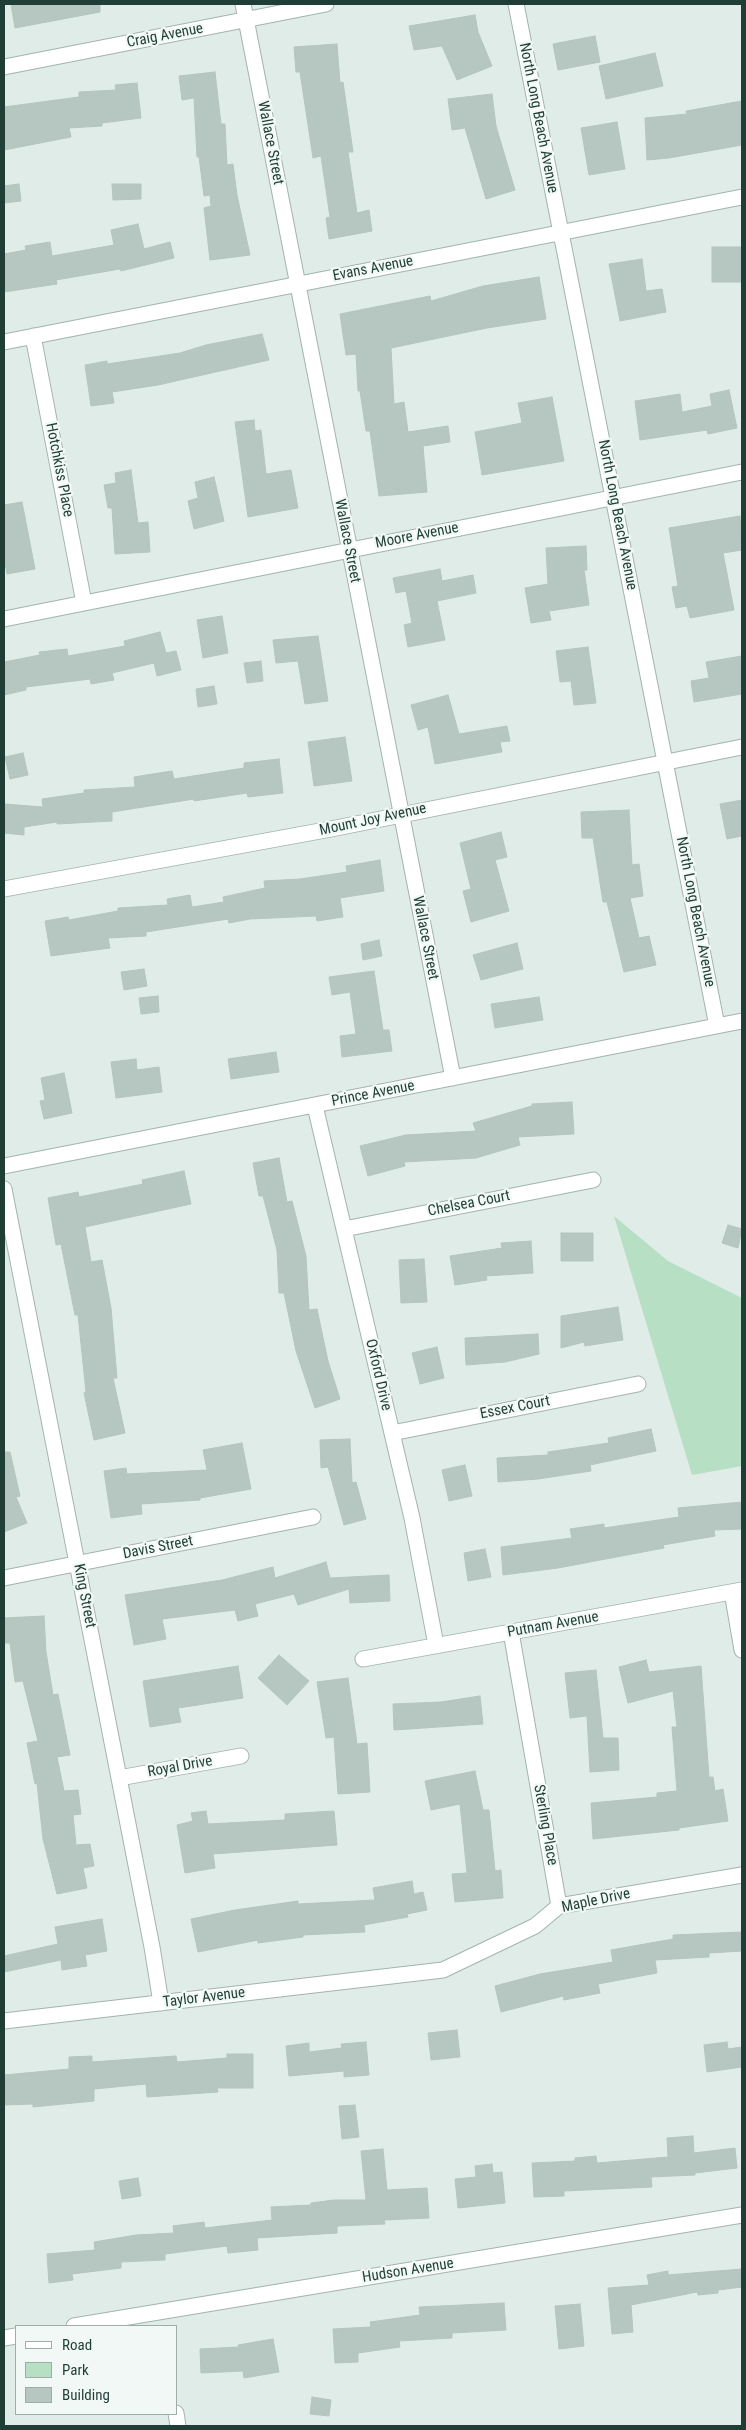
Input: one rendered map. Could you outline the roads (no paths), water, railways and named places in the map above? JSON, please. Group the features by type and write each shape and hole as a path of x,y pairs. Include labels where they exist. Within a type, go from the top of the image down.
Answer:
{"street":[{"name":"Wallace Street","path":"243,4 453,1078"},
{"name":"Craig Avenue","path":"4,67 326,4"},
{"name":"North Long Beach Avenue","path":"516,4 717,1026"},
{"name":"Evans Avenue","path":"4,342 742,197"},
{"name":"Hotchkiss Place","path":"33,336 84,604"},
{"name":"Moore Avenue","path":"4,619 742,472"},
{"name":"Mount Joy Avenue","path":"4,890 322,831 742,747"},
{"name":"Prince Avenue","path":"4,1166 742,1021"},
{"name":"Oxford Drive","path":"315,1106 412,1518 436,1646"},
{"name":"Chelsea Court","path":"344,1229 593,1180"},
{"name":"King Street","path":"4,1189 152,1947 161,2003"},
{"name":"Essex Court","path":"392,1433 638,1384"},
{"name":"Davis Street","path":"4,1578 313,1517"},
{"name":"Putnam Avenue","path":"363,1659 737,1591"},
{"path":"737,1591 742,1650"},
{"name":"Sterling Place","path":"511,1632 559,1906"},
{"name":"Royal Drive","path":"119,1778 241,1756"},
{"name":"Maple Drive","path":"404,1975 443,1970 535,1926 559,1906 742,1875"},
{"name":"Taylor Avenue","path":"4,2021 404,1975"},
{"name":"Hudson Avenue","path":"86,2325 161,2319 742,2215"}]}
